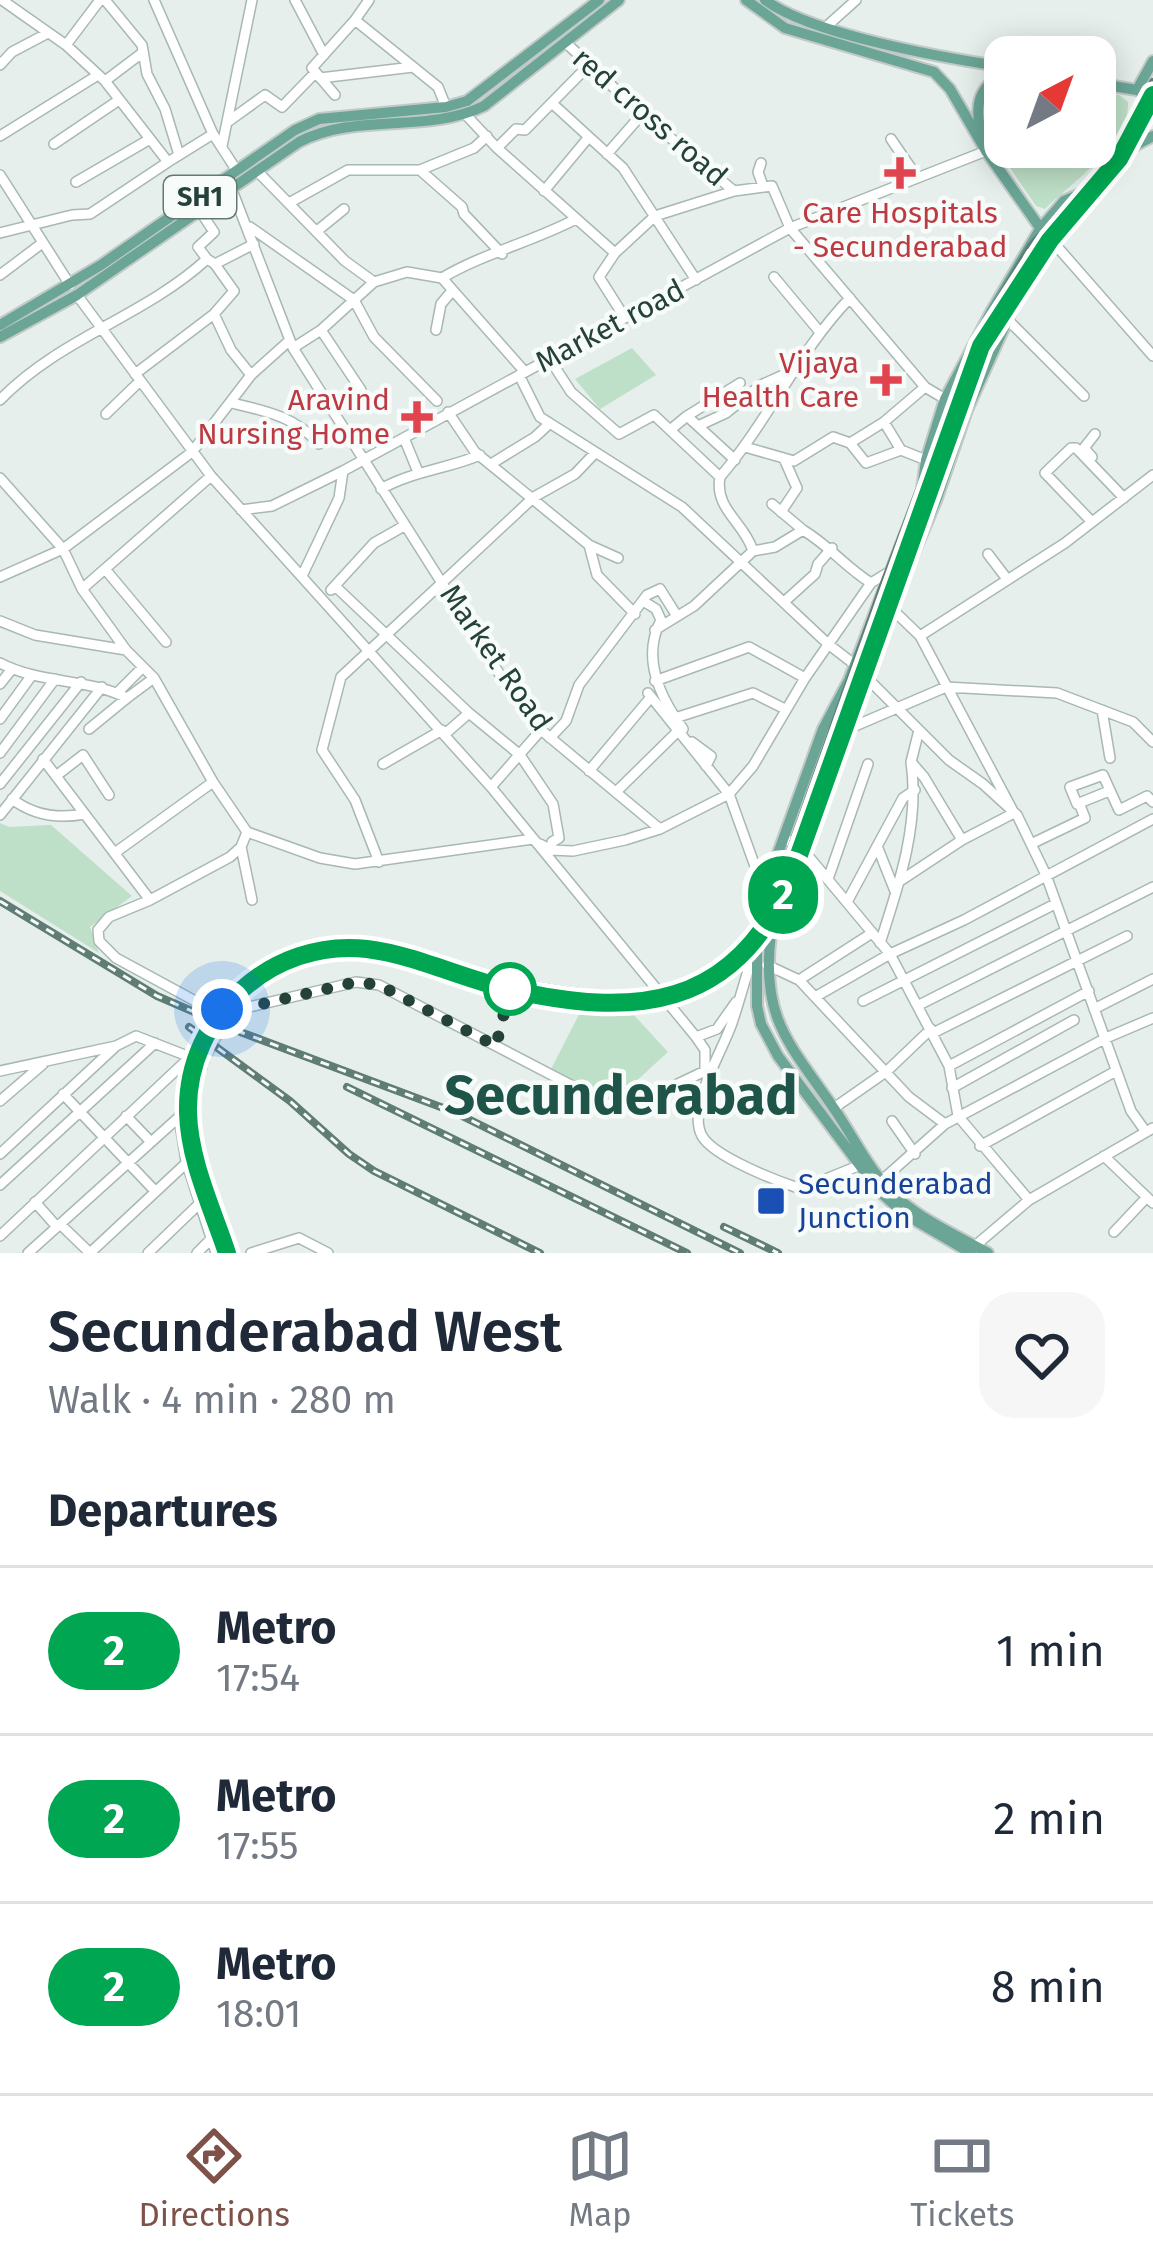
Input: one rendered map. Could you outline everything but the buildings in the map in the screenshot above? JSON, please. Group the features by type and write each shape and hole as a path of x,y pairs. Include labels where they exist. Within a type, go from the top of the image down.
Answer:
{"main road":[{"name":"SH1","path":"0,325 73,290 295,130 446,107 482,93 598,0"},
{"name":"SH1","path":"0,337 334,123 438,121 484,106 619,0"},
{"path":"746,0 784,28 928,69 950,89 984,148"},
{"path":"765,0 792,17 984,66"},
{"path":"1137,90 1153,61"},
{"path":"1116,86 1137,90 1153,100 1116,154"},
{"path":"984,90 976,114 984,144"},
{"path":"1116,156 1153,136"},
{"path":"998,168 1053,242"},
{"path":"988,1253 971,1250 906,1215 879,1191 835,1108 783,1036 770,1002 767,965 789,876 892,570 902,558 1027,278 1081,212 1088,191 1105,168"},
{"path":"971,1250 918,1214 863,1164 764,1031 758,1006 757,943 772,870 824,729 890,607 945,399 1040,230 1064,201 1088,191"}],"street":[{"path":"2,0 66,45 102,78 168,163"},
{"path":"66,45 103,0 142,45 179,155"},
{"path":"154,0 213,134 237,170"},
{"path":"222,146 252,0"},
{"path":"296,0 324,55"},
{"path":"335,95 312,68 369,0"},
{"path":"827,26 854,0"},
{"path":"355,20 438,87 446,107"},
{"path":"0,64 46,34"},
{"name":"red cross road","path":"566,42 734,191"},
{"path":"0,136 142,53"},
{"path":"497,148 516,129 525,130 554,105 590,65"},
{"path":"228,122 265,95 282,107 317,75 413,67"},
{"path":"54,144 119,100"},
{"path":"554,105 623,168 696,280"},
{"path":"607,154 642,114"},
{"path":"466,115 616,254"},
{"path":"0,233 90,214 213,134"},
{"path":"289,202 348,170 420,170 474,148 487,136"},
{"path":"544,191 588,138"},
{"path":"76,182 150,139"},
{"path":"891,140 917,177"},
{"name":"Market road","path":"241,510 272,506 344,471 790,228 984,152"},
{"path":"761,163 758,172 763,186"},
{"path":"420,170 462,207 502,254"},
{"path":"258,172 374,282"},
{"path":"1,179 73,290 211,476 491,787 696,1037 708,1062 701,1076 644,1100 613,1107 379,985 356,982 232,1011 197,1002 116,958 99,940 98,931 109,916 230,857 248,832"},
{"name":"red cross road","path":"655,216 763,186 776,189 790,228"},
{"name":"Market Road","path":"232,190 291,344 504,681 546,734 660,830"},
{"path":"317,231 344,209"},
{"path":"106,414 138,377 214,314 234,291 199,247 214,232 200,211"},
{"path":"625,318 599,277 655,216"},
{"path":"0,577 63,549 192,452 251,375 291,344 321,330 374,282 407,272 442,278 576,219"},
{"path":"250,227 354,300 374,338 437,401"},
{"path":"790,228 925,387 945,399"},
{"path":"1053,242 1153,356"},
{"path":"0,275 41,244"},
{"path":"0,400 100,327 171,290 210,261 254,244"},
{"path":"774,277 819,331"},
{"path":"442,278 522,373 540,417 682,507 898,706 949,760 1014,813"},
{"path":"436,330 441,304 452,292"},
{"path":"752,550 726,512 718,487 720,477 745,447 819,331 850,298"},
{"path":"214,314 230,350 251,375"},
{"path":"1008,320 1084,397"},
{"path":"321,330 361,390"},
{"path":"549,358 571,392 620,434"},
{"path":"698,426 790,372"},
{"path":"670,430 740,382"},
{"path":"850,443 925,387"},
{"path":"232,403 273,412 304,427 319,444"},
{"path":"448,412 480,455 589,545 618,558"},
{"path":"379,862 355,800 322,750 341,677 534,496 552,490 620,434 654,415 720,477"},
{"path":"687,416 735,460"},
{"path":"884,422 902,450 926,460"},
{"path":"491,464 549,424"},
{"path":"1095,434 1084,448 1126,496"},
{"path":"745,447 785,461 802,459 833,437 850,443 866,463 902,450"},
{"path":"404,438 418,472"},
{"path":"1091,522 1046,473 1071,448 1126,496"},
{"path":"381,489 418,472 446,469 480,455"},
{"path":"785,461 797,488 776,508 871,583"},
{"path":"302,576 339,498 344,471"},
{"path":"920,636 1153,475"},
{"path":"82,590 211,476"},
{"path":"0,478 63,549 82,590 126,650 154,678 213,782 248,832 320,858 355,864 533,839 551,850 573,851 660,830 729,794 753,766 805,678 871,583 892,570"},
{"path":"260,531 272,506"},
{"path":"322,598 374,543 404,526"},
{"path":"655,630 752,550 775,548 803,530"},
{"path":"589,545 597,575 634,614"},
{"path":"784,602 815,574 832,548"},
{"path":"988,554 1006,579"},
{"path":"105,569 166,642"},
{"path":"335,586 520,755 553,804 559,838 552,842 551,850"},
{"path":"491,787 520,755 566,721 578,685 652,591 660,589 677,616"},
{"path":"643,601 659,614 655,681 693,743 710,754 706,766"},
{"path":"890,607 920,636 1031,844 1131,1111 1151,1129 1030,1200 971,1250"},
{"path":"0,621 35,635 126,650"},
{"path":"655,681 749,647 805,678"},
{"path":"0,663 122,695"},
{"path":"89,729 143,667"},
{"path":"0,684 12,669"},
{"path":"0,719 32,675"},
{"path":"122,695 154,678"},
{"path":"0,753 55,679"},
{"path":"0,784 81,682"},
{"path":"0,815 103,687"},
{"path":"841,732 946,687 1057,693 1133,722 1153,742"},
{"path":"675,718 753,693 785,710"},
{"path":"590,771 650,695 729,794 756,869 764,913"},
{"path":"1102,710 1110,758"},
{"path":"383,764 469,713"},
{"path":"799,980 876,938 900,881 915,790 911,762 920,730"},
{"path":"616,793 677,732"},
{"path":"56,776 83,754 110,795"},
{"path":"43,758 150,900"},
{"path":"911,762 962,840"},
{"path":"828,879 868,764"},
{"path":"1031,844 1085,818 1070,788 1103,775 1119,810 1147,796 1153,802"},
{"path":"116,852 213,782"},
{"path":"847,902 903,798 915,790"},
{"path":"1079,803 1109,791"},
{"path":"12,799 27,811 65,818 83,814"},
{"path":"900,881 1014,813"},
{"path":"814,997 1153,819"},
{"path":"784,838 799,845 890,954 949,1066 958,1116 1030,1200"},
{"path":"877,846 896,893"},
{"path":"241,847 252,901"},
{"path":"756,869 789,876"},
{"path":"919,1005 1153,887"},
{"path":"863,1001 1055,904"},
{"path":"964,920 975,945"},
{"path":"835,1108 932,1031 1127,936"},
{"path":"757,943 701,1102 698,1121 703,1136 728,1156 801,1189 863,1164"},
{"path":"767,965 799,980 909,1097 945,1124"},
{"path":"1094,1009 1153,979"},
{"path":"949,1066 1089,991"},
{"path":"696,1037 717,1029 740,998"},
{"path":"881,1181 958,1116 1153,1018"},
{"path":"952,1088 1074,1020"},
{"path":"0,1071 116,1046 136,1036 190,1057 202,1067 179,1117 28,1253"},
{"path":"0,1185 154,1043"},
{"path":"0,1154 116,1046"},
{"path":"3,1233 190,1057"},
{"path":"0,1101 47,1060"},
{"path":"980,1146 1116,1071"},
{"path":"63,1094 155,1191"},
{"path":"185,1103 199,1204 227,1253"},
{"path":"126,1116 151,1142"},
{"path":"179,1117 216,1236 216,1253"},
{"path":"892,1121 914,1154"},
{"path":"1104,1156 1150,1200 1114,1232"},
{"path":"35,1202 90,1253 190,1158"},
{"path":"148,1253 199,1204"},
{"path":"0,1215 3,1233"},
{"path":"197,1253 216,1236"},
{"path":"250,1253 299,1238 328,1253"}],"green space":[{"path":"1116,95 1128,102 1116,138"},
{"path":"1010,168 1090,168 1045,209 1036,206"},
{"path":"632,348 656,375 600,409 575,379"},
{"path":"0,823 9,827 51,825 132,896 90,927 99,953 0,891"},
{"path":"587,999 609,1011 620,1000 668,1052 621,1095 607,1099 550,1071"}],"tunnel":[{"path":"202,1067 198,1061 222,1009"},
{"path":"202,1067 232,1011"}],"railway":[{"path":"221,1253 189,1155 184,1086 193,1052 209,1021 257,971 321,945 357,943 554,989 644,992 684,982 721,961 754,926 781,877 977,337 1031,246 1112,157 1153,82"},
{"path":"0,901 157,996 454,1112 740,1253"},
{"path":"189,1027 290,1101 374,1171 540,1253"},
{"path":"347,1087 687,1253"},
{"path":"724,1227 778,1253"}],"metro line":[{"name":"2","path":"227,1253 191,1141 190,1086 213,1023 234,996 266,971 315,951 369,950 511,989 608,1003 648,1003 702,987 753,946 774,917 790,880 981,346 1050,240 1119,159 1153,95"}],"place":[{"name":"Care Hospitals - Secunderabad","path":"900,173"},
{"name":"Vijaya Health Care","path":"886,380"},
{"name":"Aravind Nursing Home","path":"417,417"},
{"name":"Secunderabad Junction","path":"771,1201"}],"district":[{"name":"Secunderabad","path":"621,1095"}],"route":[{"path":"222,1009 232,1011 356,982 379,985 496,1046 510,989"}]}
